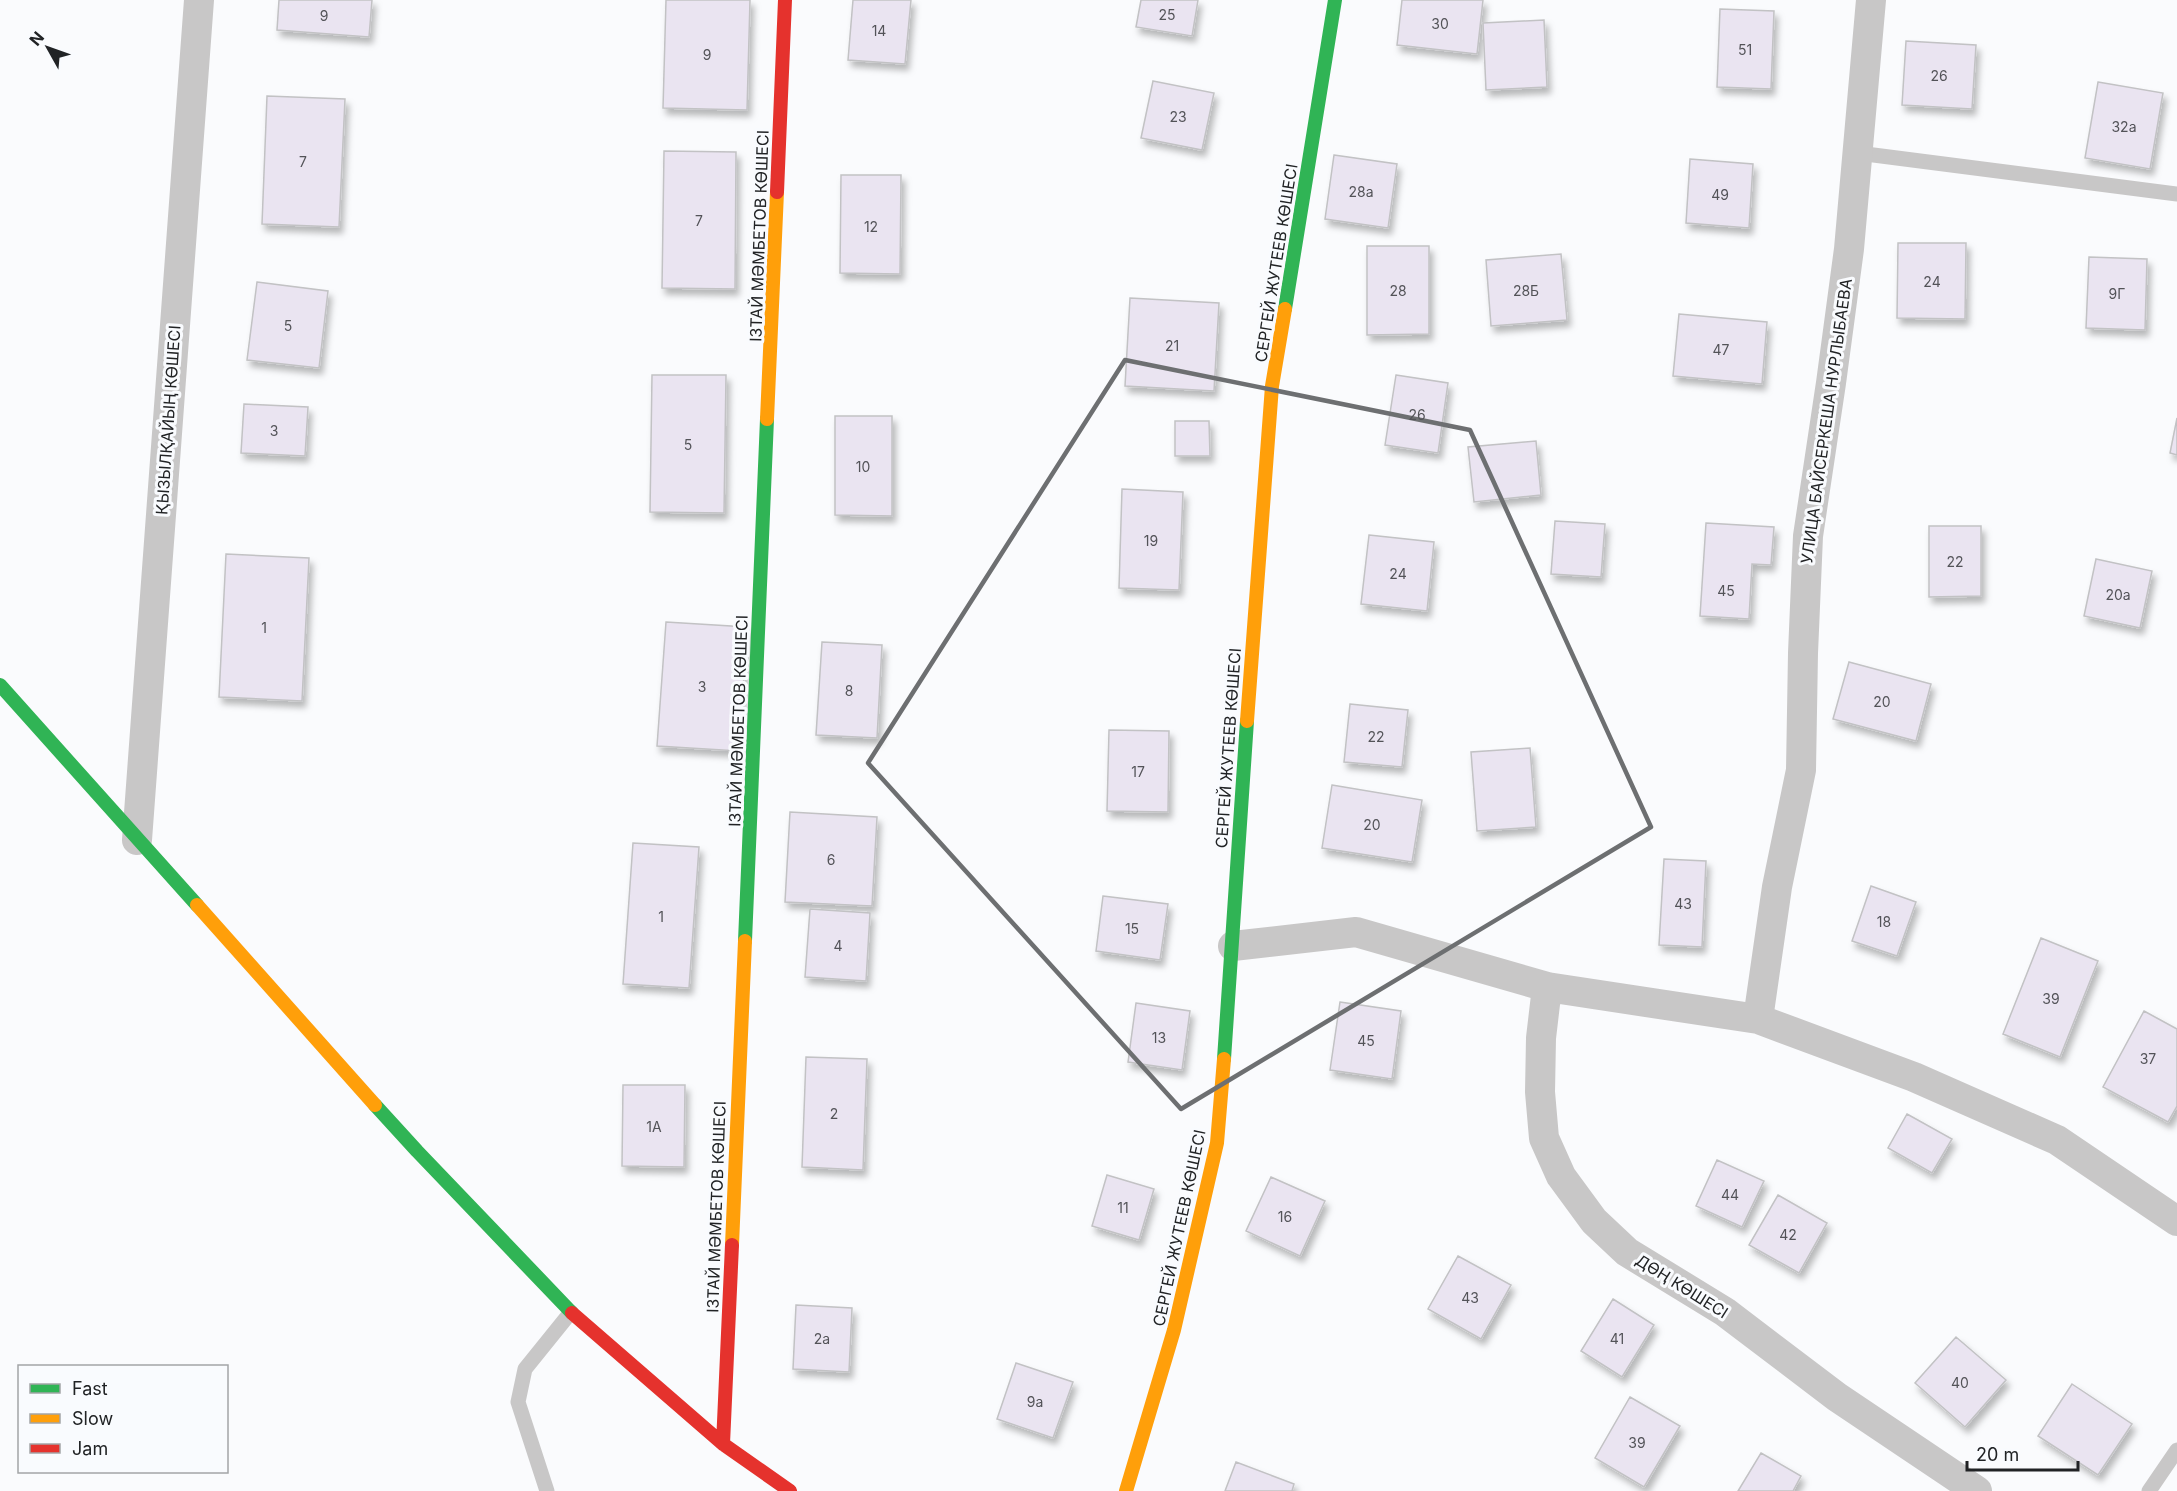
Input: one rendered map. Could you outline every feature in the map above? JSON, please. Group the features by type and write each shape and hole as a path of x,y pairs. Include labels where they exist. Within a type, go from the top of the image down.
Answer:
{"street":[{"name":"ҚЫЗЫЛҚАЙЫҢ КӨШЕСІ","path":"137,840 199,0"},
{"name":"ІЗТАЙ МӘМБЕТОВ КӨШЕСІ","path":"723,1444 785,0"},
{"name":"СЕРГЕЙ ЖУТЕЕВ КӨШЕСІ","path":"1126,1491 1174,1330 1217,1143 1272,386 1335,0"},
{"name":"УЛИЦА БАЙСЕРКЕША НУРЛЫБАЕВА","path":"1758,1019 1777,887 1801,770 1808,536 1832,383 1849,249 1871,0"},
{"path":"0,685 417,1151 571,1312 723,1444 790,1491"},
{"path":"1233,946 1356,932 1547,987 1758,1019 1914,1077 2057,1140 2177,1221"},
{"name":"ДӨҢ КӨШЕСІ","path":"1547,987 1541,1038 1540,1092 1544,1138 1561,1176 1594,1221 1627,1252 1725,1312 1837,1397 1977,1491"}],"lane":[{"path":"1858,153 2177,195"},
{"path":"547,1491 518,1402 525,1369 571,1312"},
{"path":"2149,1491 2177,1450"}],"highlighted area":[{"path":"1125,360 1470,430 1651,827 1181,1109 868,763"}],"building":[{"path":"279,0 372,0 369,37 277,30"},
{"path":"666,0 750,0 747,110 663,108"},
{"path":"853,0 911,0 905,64 848,60"},
{"path":"1141,0 1198,0 1192,36 1136,27"},
{"path":"1402,0 1483,0 1477,54 1397,45"},
{"path":"1720,9 1774,11 1771,89 1717,87"},
{"path":"1544,20 1547,87 1486,90 1483,23"},
{"path":"1906,41 1976,45 1972,109 1902,105"},
{"path":"1153,81 1214,93 1202,150 1141,138"},
{"path":"2098,82 2163,93 2150,169 2085,158"},
{"path":"267,96 345,99 339,227 262,224"},
{"path":"664,151 736,152 735,289 662,288"},
{"path":"1334,155 1397,164 1388,228 1325,219"},
{"path":"1690,159 1753,164 1749,228 1686,223"},
{"path":"841,175 901,175 900,274 840,273"},
{"path":"1898,243 1966,243 1965,319 1897,318"},
{"path":"1367,246 1429,246 1429,334 1367,335"},
{"path":"1561,254 1567,320 1491,326 1486,260"},
{"path":"2089,257 2147,259 2145,330 2086,328"},
{"path":"257,282 328,291 319,368 247,360"},
{"path":"1130,298 1219,303 1214,391 1125,386"},
{"path":"1679,314 1767,322 1762,384 1673,376"},
{"path":"652,375 726,375 724,513 650,512"},
{"path":"1396,375 1448,383 1438,453 1385,445"},
{"path":"244,404 308,407 305,456 241,453"},
{"path":"835,416 892,416 892,516 835,515"},
{"path":"2177,418 2177,455 2170,453"},
{"path":"1175,421 1209,421 1210,456 1175,456"},
{"path":"1536,441 1541,495 1474,502 1468,447"},
{"path":"1122,489 1183,492 1179,590 1119,588"},
{"path":"1555,521 1605,524 1601,577 1551,574"},
{"path":"1706,523 1774,527 1771,565 1752,564 1749,619 1700,616"},
{"path":"1929,526 1981,526 1981,596 1929,597"},
{"path":"1369,535 1434,542 1427,611 1361,604"},
{"path":"226,554 309,558 302,701 219,697"},
{"path":"2096,559 2152,571 2140,628 2084,616"},
{"path":"666,622 747,627 739,751 657,746"},
{"path":"822,642 882,645 877,738 816,735"},
{"path":"1849,662 1931,684 1916,741 1833,719"},
{"path":"1350,704 1408,710 1402,767 1344,762"},
{"path":"1109,730 1169,731 1168,812 1107,811"},
{"path":"1530,748 1536,827 1477,831 1471,752"},
{"path":"1332,785 1422,800 1412,862 1322,848"},
{"path":"790,812 877,817 872,906 785,902"},
{"path":"633,843 699,847 689,988 623,984"},
{"path":"1664,859 1706,861 1702,947 1659,945"},
{"path":"1871,886 1916,902 1897,956 1852,941"},
{"path":"1103,896 1168,904 1160,960 1096,951"},
{"path":"810,909 870,913 866,981 805,977"},
{"path":"2041,938 2098,961 2060,1057 2003,1034"},
{"path":"1340,1002 1401,1011 1392,1079 1330,1070"},
{"path":"1136,1003 1190,1011 1182,1070 1128,1062"},
{"path":"2144,1011 2177,1029 2177,1106 2168,1122 2103,1087"},
{"path":"806,1057 867,1059 863,1170 802,1167"},
{"path":"623,1085 685,1085 684,1167 622,1166"},
{"path":"1907,1114 1952,1139 1932,1173 1888,1148"},
{"path":"1717,1160 1764,1181 1742,1227 1696,1206"},
{"path":"1107,1175 1154,1189 1139,1240 1092,1226"},
{"path":"1271,1177 1325,1201 1300,1256 1246,1231"},
{"path":"1778,1195 1827,1223 1799,1273 1749,1245"},
{"path":"1458,1256 1511,1285 1481,1339 1428,1309"},
{"path":"1613,1299 1654,1325 1622,1377 1581,1351"},
{"path":"796,1305 852,1308 849,1372 793,1369"},
{"path":"1956,1337 2006,1380 1965,1427 1915,1383"},
{"path":"1016,1363 1073,1382 1053,1438 997,1419"},
{"path":"2072,1384 2132,1424 2098,1475 2038,1436"},
{"path":"1630,1397 1680,1426 1644,1487 1595,1458"},
{"path":"1761,1453 1801,1476 1793,1491 1738,1491"},
{"path":"1236,1462 1294,1484 1292,1491 1225,1491"}],"traffic: fast":[{"path":"1285,309 1335,0"},
{"path":"745,941 767,419"},
{"path":"0,685 197,905"},
{"path":"1224,1059 1247,721"},
{"path":"375,1105 572,1313"}],"traffic: slow":[{"path":"767,419 777,192"},
{"path":"1247,721 1272,386 1285,309"},
{"path":"197,905 375,1105"},
{"path":"732,1245 745,941"},
{"path":"1126,1491 1174,1330 1217,1143 1224,1059"}],"traffic: jam":[{"path":"777,192 785,0"},
{"path":"723,1444 732,1245"},
{"path":"572,1313 723,1444 790,1491"}]}
